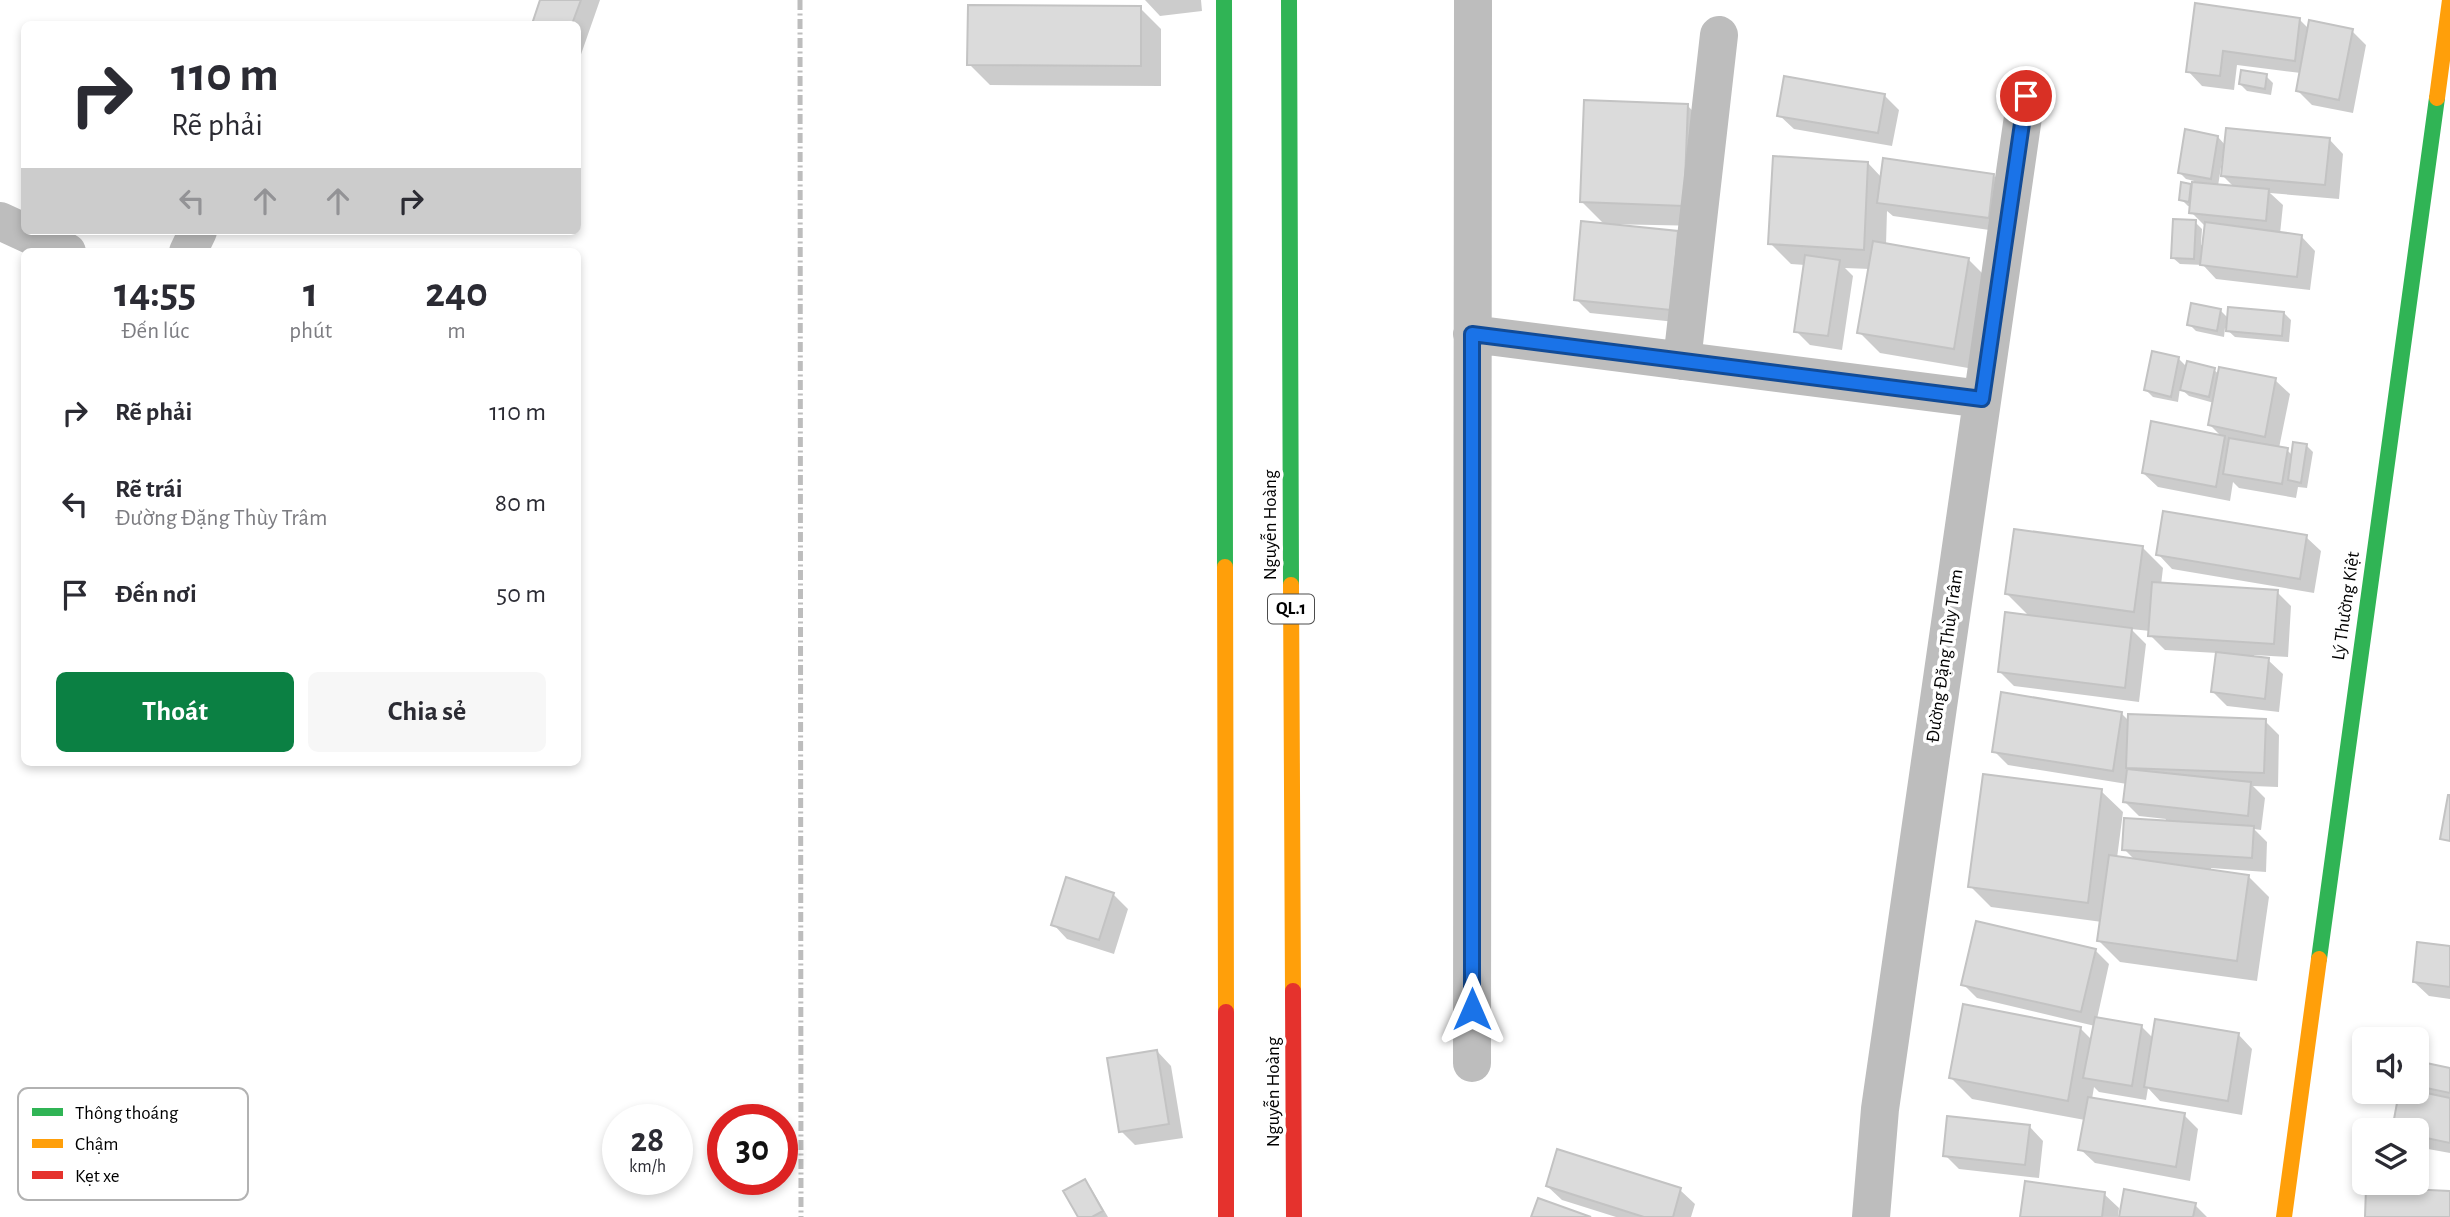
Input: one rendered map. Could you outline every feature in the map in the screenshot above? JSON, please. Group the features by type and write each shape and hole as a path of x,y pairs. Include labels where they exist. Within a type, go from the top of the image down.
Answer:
{"main road":[{"path":"1224,0 1226,1217"},
{"name":"Nguyễn Hoàng","path":"1289,0 1294,1217"},
{"name":"Lý Thường Kiệt","path":"2284,1217 2450,0"}],"street":[{"path":"1472,1063 1473,1"},
{"path":"1682,361 1720,35"},
{"name":"Đường Đặng Thùy Trâm","path":"1871,1217 1880,1110 2026,96"},
{"path":"24,235 57,248"},
{"path":"1472,334 1982,399"}],"building":[{"path":"540,0 581,0 573,21 533,21"},
{"path":"2195,3 2300,18 2295,61 2223,51 2220,76 2186,72"},
{"path":"968,5 1141,6 1141,66 967,65"},
{"path":"2309,20 2353,29 2339,100 2296,91"},
{"path":"2241,70 2267,74 2265,89 2239,84"},
{"path":"1784,76 1885,94 1878,133 1777,116"},
{"path":"1584,100 1688,104 1684,206 1580,202"},
{"path":"2226,128 2330,138 2325,185 2221,176"},
{"path":"2185,129 2218,136 2211,179 2178,173"},
{"path":"1773,156 1868,162 1864,250 1768,244"},
{"path":"1883,158 1994,174 1989,218 1877,203"},
{"path":"2181,182 2191,184 2189,202 2179,200"},
{"path":"2192,182 2269,189 2266,221 2189,213"},
{"path":"2173,219 2196,220 2194,259 2171,258"},
{"path":"1581,221 1678,231 1671,310 1574,300"},
{"path":"2205,222 2302,235 2297,277 2200,265"},
{"path":"1873,241 1969,258 1954,349 1857,333"},
{"path":"1805,255 1840,260 1828,336 1794,332"},
{"path":"2191,303 2221,309 2217,331 2187,325"},
{"path":"2228,307 2284,312 2282,336 2226,331"},
{"path":"2152,351 2179,357 2171,397 2144,390"},
{"path":"2187,361 2215,368 2209,397 2180,390"},
{"path":"2219,367 2276,378 2265,437 2208,425"},
{"path":"2151,421 2225,436 2216,487 2142,473"},
{"path":"2229,438 2288,448 2282,484 2223,474"},
{"path":"2293,442 2307,444 2301,483 2288,480"},
{"path":"2163,511 2307,535 2300,579 2156,555"},
{"path":"2014,529 2143,546 2134,612 2005,594"},
{"path":"2152,582 2278,590 2274,644 2148,636"},
{"path":"2005,612 2132,628 2125,688 1998,672"},
{"path":"2216,652 2269,658 2265,699 2211,692"},
{"path":"2001,692 2122,712 2113,771 1992,752"},
{"path":"2128,714 2266,719 2264,773 2126,768"},
{"path":"2127,769 2251,782 2248,816 2123,802"},
{"path":"1983,774 2102,789 2088,903 1968,887"},
{"path":"2450,795 2450,841 2440,839"},
{"path":"2124,818 2254,826 2252,858 2122,850"},
{"path":"2109,855 2249,875 2237,961 2097,941"},
{"path":"1066,877 1114,893 1099,940 1051,925"},
{"path":"1976,921 2096,949 2081,1012 1961,985"},
{"path":"2417,942 2450,946 2450,987 2413,982"},
{"path":"1963,1004 2081,1027 2068,1101 1949,1078"},
{"path":"2095,1017 2142,1025 2132,1086 2083,1078"},
{"path":"2155,1019 2239,1033 2228,1101 2144,1087"},
{"path":"1157,1050 1169,1124 1119,1132 1107,1058"},
{"path":"2429,1064 2450,1068 2450,1093 2429,1089"},
{"path":"2429,1094 2450,1098 2450,1143 2429,1139 2429,1118 2394,1118 2397,1104 2429,1104"},
{"path":"2088,1097 2185,1113 2176,1167 2078,1150"},
{"path":"1947,1116 2030,1125 2025,1165 1943,1156"},
{"path":"1557,1149 1681,1188 1673,1217 1644,1217 1546,1186"},
{"path":"1085,1179 1103,1211 1092,1217 1078,1217 1063,1191"},
{"path":"2025,1181 2105,1192 2102,1217 2020,1217"},
{"path":"2124,1189 2196,1203 2193,1217 2119,1217"},
{"path":"2429,1190 2450,1191 2450,1217 2365,1217 2366,1195 2429,1195"},
{"path":"1538,1198 1591,1217 1531,1217"}],"railway":[{"path":"800,0 801,1217"}],"traffic: fast":[{"path":"1224,0 1225,567"},
{"path":"1289,0 1291,585"},
{"path":"2319,959 2437,98"}],"traffic: slow":[{"path":"2437,98 2450,0"},
{"path":"1225,567 1226,1012"},
{"path":"1291,585 1293,991"},
{"path":"2284,1217 2319,959"}],"traffic: jam":[{"path":"1293,991 1294,1217"},
{"path":"1226,1012 1226,1217"}],"route":[{"path":"1472,1009 1472,334 1982,399 2026,96"}]}
